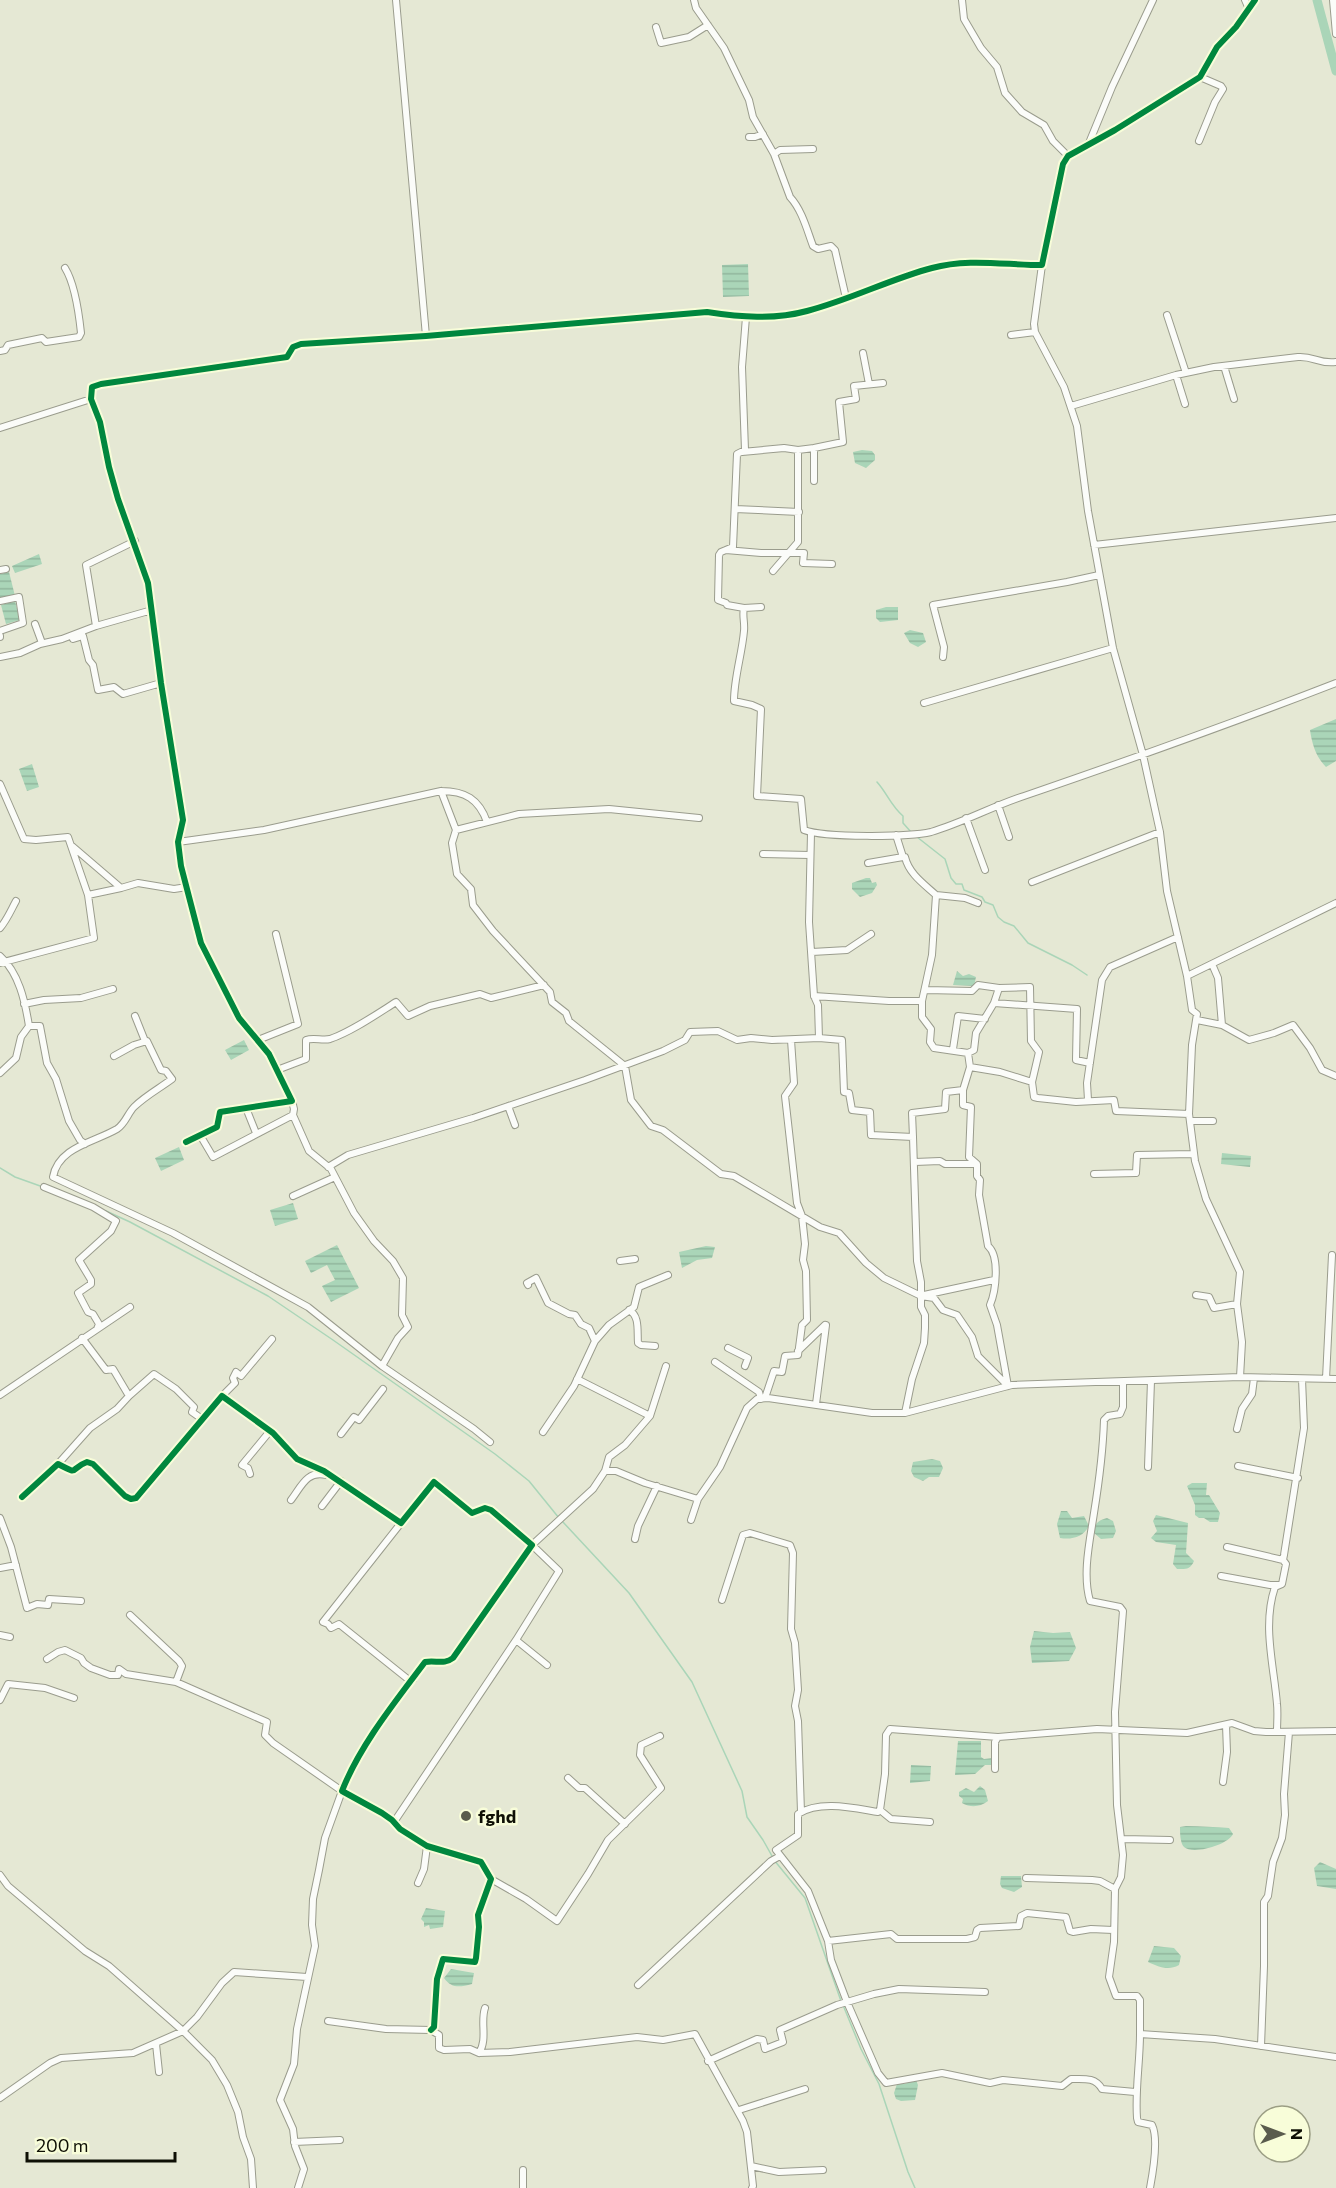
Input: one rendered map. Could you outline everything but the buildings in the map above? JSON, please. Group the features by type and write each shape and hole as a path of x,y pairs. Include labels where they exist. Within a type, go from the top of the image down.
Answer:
{"street":[{"path":"396,0 426,336"},
{"path":"694,0 696,8 728,57 749,99 753,117 774,154 790,197 808,229 813,246 818,249 831,246 835,250 846,298"},
{"path":"962,0 964,19 981,48 997,67 1005,93 1022,112 1044,125 1053,141 1068,156"},
{"path":"1089,143 1112,87 1153,0"},
{"path":"1245,0 1249,9"},
{"path":"1240,1377 1242,1342 1237,1304 1240,1272 1206,1199 1194,1154 1189,1118 1192,1045 1197,1014 1192,1010 1187,976 1167,891 1160,832 1143,755 1113,648 1099,575 1077,426 1061,381 1035,332 1034,324 1042,266 1063,164 1068,156 1115,130 1200,76 1217,47 1236,27 1255,0"},
{"path":"1333,0 1336,34"},
{"path":"656,27 661,43 689,37 708,25"},
{"path":"1199,141 1215,102 1223,89 1200,76"},
{"path":"749,137 763,134"},
{"path":"774,154 780,150 813,149"},
{"path":"382,1366 398,1338 408,1327 402,1315 403,1278 393,1261 374,1241 361,1222 328,1167 309,1151 292,1115 294,1109 292,1101 269,1054 238,1018 201,943 178,842 183,820 148,583 118,499 100,422 91,399 92,387 287,357 293,347 302,344 707,312 746,317 793,314 939,266 982,262 1042,266"},
{"path":"0,351 5,350 8,345 42,338 46,342 52,342 79,337 81,333 79,318 65,268"},
{"path":"1167,315 1186,373"},
{"path":"746,317 742,367 745,450 737,454 733,547 719,555 718,600 727,605 744,608 761,607"},
{"path":"1011,335 1035,332"},
{"path":"863,353 869,384"},
{"path":"1071,406 1176,375 1224,366 1298,357 1308,357 1324,363 1336,362"},
{"path":"1224,366 1234,399"},
{"path":"1176,375 1185,404"},
{"path":"741,452 784,448 798,450 843,442 838,402 856,399 854,386 883,383"},
{"path":"0,428 91,399"},
{"path":"814,448 814,481"},
{"path":"773,571 798,542 798,450"},
{"path":"735,509 799,512"},
{"path":"1094,544 1336,518"},
{"path":"96,626 86,565 135,542"},
{"path":"726,550 804,554 803,563 832,564"},
{"path":"943,657 944,647 933,605 1099,575"},
{"path":"0,600 19,597 23,623 0,631"},
{"path":"744,608 744,633 737,681 733,692 734,701 760,709 757,796 801,799 804,830 833,836 930,832 998,805 1143,755 1336,683"},
{"path":"0,657 20,653 96,626 152,610"},
{"path":"35,624 42,644"},
{"path":"66,638 62,641 83,636 89,660 93,665 98,690 114,687 123,694 161,683"},
{"path":"924,703 1113,648"},
{"path":"0,784 24,838 36,840 68,837 88,895 94,938 2,960 17,978 29,1026 21,1037 16,1058 0,1073"},
{"path":"178,842 264,830 441,791 453,791 465,795 479,804 487,822"},
{"path":"441,791 456,830 452,843 457,874 471,889 473,905 493,931 550,992 552,1002 566,1013 569,1021 625,1066 631,1100 651,1126 663,1130 721,1174 734,1176 820,1227 839,1233 866,1263 884,1278 921,1296 934,1298 943,1310 957,1315 972,1337 978,1356 1008,1386"},
{"path":"998,805 1009,837"},
{"path":"456,830 519,814 609,809 699,818"},
{"path":"966,818 985,870"},
{"path":"1032,882 1160,832"},
{"path":"811,833 808,915 814,996 818,1005 819,1038"},
{"path":"896,835 907,867 936,895 965,898 978,903"},
{"path":"72,846 122,888"},
{"path":"763,854 810,855"},
{"path":"868,863 903,857"},
{"path":"88,895 138,883 174,889 187,887"},
{"path":"936,895 932,955 922,1001 922,1017 931,1029 932,1046 968,1053 974,1050 976,1033 994,1003 999,988"},
{"path":"0,927 12,911 16,901"},
{"path":"1187,976 1336,903"},
{"path":"258,1040 298,1024 276,934"},
{"path":"812,952 847,950 871,934"},
{"path":"1088,1100 1087,1083 1102,980 1110,968 1178,937"},
{"path":"1212,964 1218,978 1222,1025"},
{"path":"277,1070 306,1059 306,1040 311,1038 327,1040 396,1002 408,1016 430,1006 480,994 491,998 544,985"},
{"path":"926,990 972,992 978,985 999,988 1030,987 1031,1041 1039,1052 1032,1082 1034,1097 1076,1102 1114,1100 1116,1111 1213,1121"},
{"path":"24,1004 44,1000 81,998 113,989"},
{"path":"814,996 922,1001"},
{"path":"994,1003 1077,1009 1076,1060 1090,1063"},
{"path":"135,1016 145,1041 161,1070 166,1071 172,1080 133,1108 120,1128 74,1149 62,1159 53,1177 164,1229 308,1307 382,1366 490,1442"},
{"path":"953,1050 958,1016 985,1019"},
{"path":"1197,1020 1222,1025 1249,1040 1274,1034 1293,1025 1310,1047 1323,1070 1336,1077"},
{"path":"29,1026 40,1026 47,1063 56,1079 69,1121 80,1140 85,1144"},
{"path":"328,1167 348,1155 508,1106 625,1066 685,1040 690,1032 718,1031 737,1040 819,1038 842,1040 844,1092 849,1093 852,1110 870,1112 871,1135 913,1137"},
{"path":"763,1398 774,1371 782,1372 785,1356 798,1355 802,1325 807,1320 806,1270 803,1260 805,1244 802,1216 797,1203 785,1096 794,1083 792,1040"},
{"path":"114,1056 145,1041"},
{"path":"968,1053 970,1067 963,1090 963,1105 971,1107 969,1157 977,1164 986,1238 996,1258 994,1295 990,1305 997,1325 1008,1386"},
{"path":"970,1067 1000,1072 1032,1082"},
{"path":"905,1413 912,1379 924,1343 925,1315 921,1307 917,1261 912,1113 945,1109 946,1092 963,1090"},
{"path":"186,1142 217,1127 220,1112 292,1101"},
{"path":"508,1106 515,1125"},
{"path":"246,1108 256,1133"},
{"path":"200,1135 213,1158 292,1115"},
{"path":"1094,1174 1136,1173 1137,1155 1194,1154"},
{"path":"915,1162 940,1161 945,1164 977,1164"},
{"path":"293,1196 335,1178"},
{"path":"44,1187 93,1207 116,1221 111,1231 79,1260 91,1284 78,1293 78,1297 99,1324 97,1329"},
{"path":"1326,1379 1332,1255"},
{"path":"620,1261 635,1259"},
{"path":"543,1431 577,1379 595,1341 609,1325 634,1306 639,1287 668,1275"},
{"path":"528,1285 527,1283 536,1278 546,1301 575,1315 581,1324 589,1328 595,1341"},
{"path":"921,1296 994,1280"},
{"path":"1196,1295 1209,1297 1214,1308 1237,1304"},
{"path":"0,1395 130,1306"},
{"path":"629,1310 635,1314 640,1345 655,1346"},
{"path":"798,1351 826,1324 816,1404"},
{"path":"82,1338 106,1370 113,1369 129,1396"},
{"path":"58,1464 68,1472 73,1472 87,1461 93,1464 125,1496 131,1499 136,1498 234,1383 233,1378 237,1372 241,1376 272,1339"},
{"path":"728,1348 748,1358 745,1366"},
{"path":"715,1362 759,1392 763,1398"},
{"path":"298,2188 304,2169 294,2142 293,2129 280,2100 294,2064 297,2029 315,1946 312,1925 325,1838 349,1772 425,1662 433,1660 443,1662 453,1658 532,1545 593,1489 605,1471 609,1457 625,1444 650,1416 666,1366"},
{"path":"22,1497 58,1464 90,1428 117,1409 154,1374 176,1389 194,1407 192,1412 202,1419"},
{"path":"691,1520 698,1499 720,1467 747,1408 752,1401 763,1398 872,1413 905,1413 1008,1386 1240,1377 1336,1379"},
{"path":"1237,1429 1242,1409 1252,1395 1254,1378"},
{"path":"577,1379 650,1416"},
{"path":"1282,1584 1286,1564 1283,1560 1298,1478 1304,1428 1302,1379"},
{"path":"1148,1467 1151,1381"},
{"path":"1123,1382 1123,1407 1120,1414 1108,1416 1104,1420 1089,1551 1088,1592 1090,1601 1120,1607 1123,1611 1115,1712 1117,1805 1123,1839 1121,1876 1115,1889 1114,1942 1108,1977 1116,1996 1137,1996 1140,2000 1140,2061 1136,2092 1138,2122 1152,2125 1154,2129 1155,2148 1150,2188"},
{"path":"341,1434 354,1417 359,1420 363,1416 382,1389"},
{"path":"222,1396 270,1431 289,1448 297,1459 341,1481 400,1522"},
{"path":"250,1474 248,1468 242,1465 270,1431"},
{"path":"1238,1466 1298,1478"},
{"path":"605,1471 616,1471 698,1499"},
{"path":"291,1500 303,1481 310,1475 331,1475"},
{"path":"322,1506 341,1481"},
{"path":"394,1822 516,1640 559,1571 491,1510 485,1508 472,1513 434,1482 323,1622 331,1628 339,1624 409,1680 413,1679"},
{"path":"634,1539 657,1486"},
{"path":"0,1518 16,1565 27,1608 37,1604 48,1605 49,1599 81,1601"},
{"path":"722,1600 743,1535 750,1533 790,1545 793,1553 791,1629 795,1642 798,1690 795,1706 798,1721 801,1812"},
{"path":"1227,1547 1283,1560"},
{"path":"0,1568 16,1565"},
{"path":"1221,1576 1270,1586 1282,1584"},
{"path":"1277,1732 1270,1618 1275,1587 1282,1584"},
{"path":"130,1615 179,1661 182,1666 176,1682"},
{"path":"0,1635 10,1637"},
{"path":"516,1640 546,1665"},
{"path":"47,1659 65,1650 81,1658 91,1668 110,1675 118,1675 119,1669 126,1674 176,1682 267,1722 265,1736 342,1791 394,1822 427,1846 481,1862 491,1879 526,1899 557,1921 608,1840 661,1788 639,1750 641,1745 660,1736"},
{"path":"0,1700 8,1683 45,1688 74,1698"},
{"path":"880,1810 885,1774 886,1735 890,1729 998,1737 1052,1731 1117,1729 1187,1733 1232,1723 1254,1731 1336,1731"},
{"path":"1222,1782 1227,1752 1226,1725"},
{"path":"1261,2046 1264,1902 1268,1896 1273,1862 1282,1838 1289,1732"},
{"path":"995,1769 995,1742 998,1737"},
{"path":"568,1778 579,1788 585,1788 625,1824"},
{"path":"880,1810 878,1812 820,1806 807,1809 798,1814 798,1835 776,1850 808,1890 828,1941 831,1960 844,2003 878,2073 886,2083 942,2073 990,2083 1003,2080 1062,2086 1071,2079 1094,2080 1102,2089 1136,2092"},
{"path":"880,1810 891,1819 930,1822"},
{"path":"1123,1839 1170,1840"},
{"path":"418,1883 424,1869 427,1846"},
{"path":"638,1985 771,1861 780,1856"},
{"path":"0,1875 8,1886 85,1951 109,1966 183,2031 212,2060 227,2085 238,2112 243,2137 251,2159 253,2188"},
{"path":"1026,1878 1092,1880 1100,1881 1115,1889"},
{"path":"431,2030 434,2027 439,1970 443,1959 475,1962 478,1915 491,1879"},
{"path":"828,1941 881,1934 891,1934 897,1939 967,1939 975,1937 980,1928 1019,1926 1021,1916 1027,1913 1066,1917 1070,1930 1073,1932 1091,1929 1113,1930"},
{"path":"0,2098 50,2063 61,2058 133,2053 183,2031 197,2017 222,1983 234,1972 308,1977"},
{"path":"708,2061 757,2039 763,2040 765,2049 768,2049 783,2042 780,2030 863,1996 899,1989 985,1992"},
{"path":"480,2053 483,2046 485,2008"},
{"path":"328,2021 386,2029 431,2030 439,2035 439,2048 444,2050 470,2049 480,2053 510,2052 637,2037 663,2040 695,2034 708,2061 739,2110 747,2132 752,2188"},
{"path":"1140,2034 1190,2037 1336,2057"},
{"path":"156,2044 159,2072"},
{"path":"739,2110 805,2089"},
{"path":"294,2142 340,2140"},
{"path":"751,2166 779,2172 823,2169"},
{"path":"523,2170 523,2188"}],"shaded area":[{"path":"748,264 749,296 723,297 722,265"},
{"path":"872,451 875,455 875,460 866,468 855,463 853,452"},
{"path":"39,554 42,564 15,573 12,566"},
{"path":"9,572 15,596 0,598 0,574"},
{"path":"15,601 20,620 6,624 1,605"},
{"path":"898,607 898,620 880,622 876,618 876,610"},
{"path":"910,630 923,633 926,642 918,647 910,643 904,633"},
{"path":"1336,719 1336,761 1326,767 1315,750 1310,730"},
{"path":"32,764 39,787 27,791 19,769"},
{"path":"870,878 872,883 876,882 877,885 872,893 860,897 852,889 852,883"},
{"path":"957,971 963,976 969,974 976,977 974,986 953,985"},
{"path":"244,1040 249,1050 231,1060 225,1050"},
{"path":"179,1147 184,1160 161,1171 155,1158"},
{"path":"1222,1153 1251,1156 1250,1167 1221,1164"},
{"path":"293,1203 298,1219 275,1226 270,1210"},
{"path":"337,1245 359,1288 331,1302 322,1286 335,1280 327,1265 311,1273 305,1261"},
{"path":"706,1246 715,1247 712,1258 697,1260 682,1268 679,1252"},
{"path":"932,1459 940,1461 943,1468 939,1477 929,1477 923,1481 914,1477 911,1471 913,1462"},
{"path":"1192,1483 1207,1483 1206,1495 1209,1495 1220,1513 1218,1522 1210,1522 1195,1515 1195,1505 1187,1486"},
{"path":"1061,1511 1067,1511 1072,1518 1084,1516 1089,1526 1084,1533 1069,1539 1060,1538 1057,1524"},
{"path":"1156,1515 1188,1523 1186,1553 1194,1561 1189,1567 1177,1569 1173,1564 1176,1545 1156,1542 1151,1538 1157,1531 1153,1521"},
{"path":"1107,1518 1113,1521 1116,1531 1113,1538 1101,1539 1094,1533 1095,1527 1099,1521"},
{"path":"1034,1631 1070,1632 1076,1648 1069,1661 1032,1663 1030,1647"},
{"path":"958,1741 981,1741 981,1757 993,1758 993,1765 985,1765 975,1774 955,1775"},
{"path":"911,1765 931,1766 930,1781 910,1783"},
{"path":"980,1786 985,1790 988,1801 975,1806 962,1803 963,1799 959,1796 959,1792 966,1788 974,1792"},
{"path":"1180,1827 1229,1828 1233,1834 1224,1842 1210,1848 1188,1849 1183,1845"},
{"path":"1320,1862 1336,1869 1336,1889 1317,1886 1314,1868"},
{"path":"1001,1876 1021,1876 1022,1887 1014,1892 1002,1888"},
{"path":"426,1908 445,1911 443,1927 430,1929 429,1925 424,1927 421,1919"},
{"path":"1154,1946 1174,1948 1181,1956 1179,1965 1167,1968 1148,1962"},
{"path":"451,1969 474,1973 472,1984 453,1986 450,1984 444,1978"},
{"path":"916,2080 918,2085 915,2100 896,2099 894,2093 897,2084"}],"waterway":[{"path":"1317,0 1336,71"},
{"path":"877,782 903,816 903,823 911,832"},
{"path":"917,837 945,859 951,878 956,884 962,884 964,890 982,897 985,902 993,905 998,917 1014,926 1028,943 1087,975"},
{"path":"0,1168 15,1177 43,1187"},
{"path":"106,1211 268,1296 333,1340 495,1454 529,1481 559,1518"},
{"path":"562,1521 629,1593 692,1682 742,1791 747,1817 772,1856"},
{"path":"774,1860 805,1898 841,2001"},
{"path":"843,2005 861,2049 879,2084 915,2188"}],"cycle path":[{"path":"186,1142 217,1127 220,1112 292,1101 269,1054 239,1018 201,943 181,866 178,842 183,820 148,583 118,499 100,422 91,399 92,387 287,357 293,347 301,344 426,336 707,312 744,316 782,316 823,306 916,273 946,265 959,263 1042,265 1063,164 1068,156 1115,130 1200,77 1217,47 1236,27 1255,0"},
{"path":"22,1497 58,1464 74,1470 87,1462 93,1464 125,1496 131,1499 136,1498 222,1396 273,1433 297,1459 324,1471 401,1523 434,1482 472,1513 485,1508 491,1510 532,1545 453,1658 443,1662 425,1662 368,1741 342,1791 382,1813 400,1829 427,1846 481,1862 491,1879 478,1915 475,1962 443,1959 437,1979 434,2027 431,2030"}],"place":[{"name":"fghd","path":"466,1816"}]}
